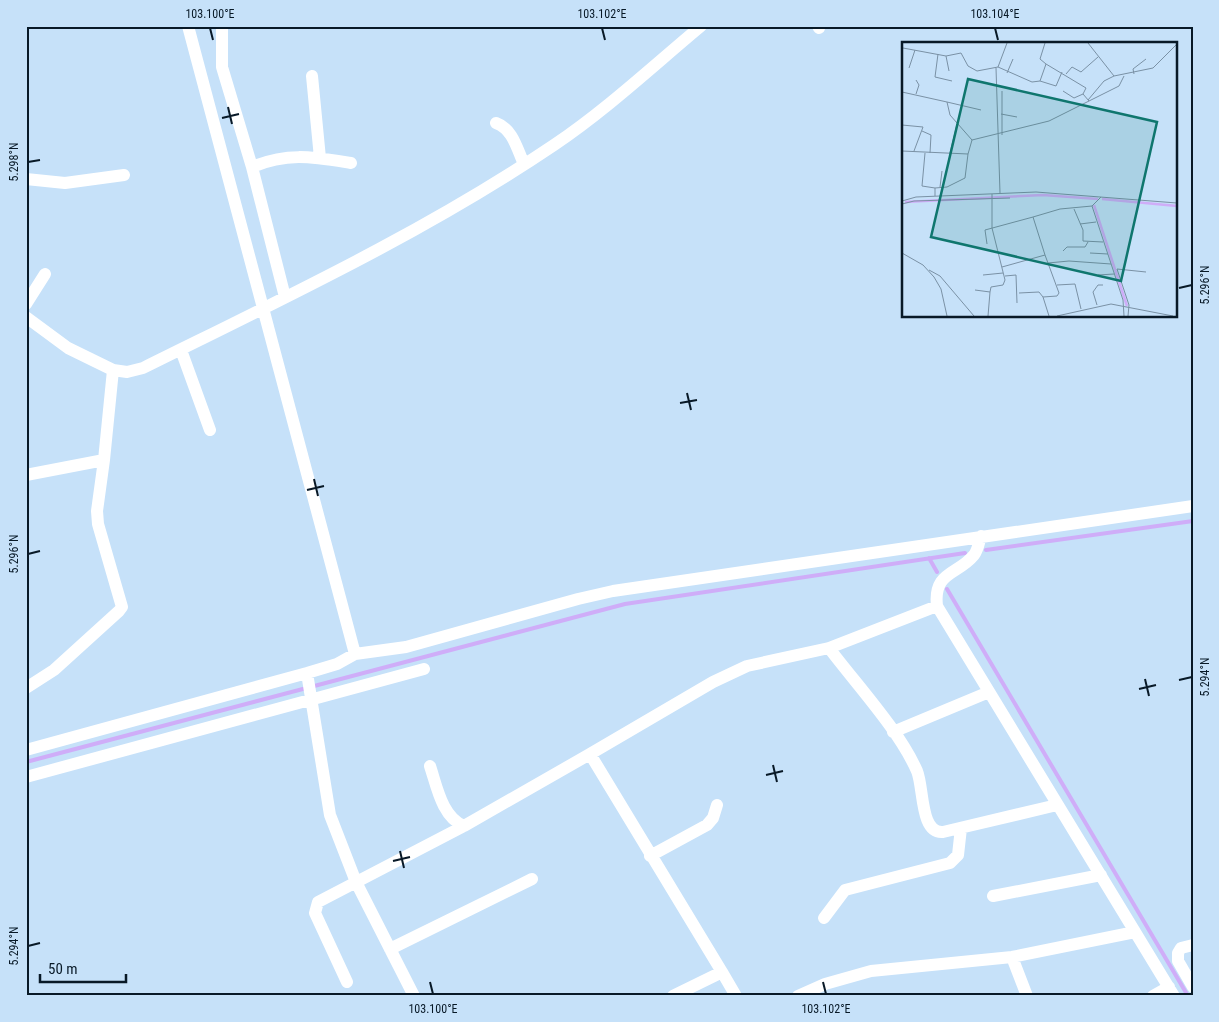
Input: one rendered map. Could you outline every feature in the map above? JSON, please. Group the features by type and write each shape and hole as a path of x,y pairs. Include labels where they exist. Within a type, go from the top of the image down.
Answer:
{"street":[{"path":"188,26 266,306 355,654"},
{"path":"26,317 68,348 113,370 127,372 143,368 284,298 479,193 585,122 701,26"},
{"path":"222,27 222,67 252,167 284,298"},
{"path":"312,76 320,158"},
{"path":"496,123 506,127 524,164"},
{"path":"252,167 279,157 320,158 351,163"},
{"path":"26,179 65,183 124,175"},
{"path":"26,304 45,274"},
{"path":"181,350 210,430"},
{"path":"26,688 54,670 119,612 122,606 98,524 96,511 104,460 113,370"},
{"path":"26,475 104,460"},
{"path":"26,750 307,674 337,664 355,654 406,647 613,591 1193,506"},
{"path":"981,536 973,555 941,581 936,597 937,606 1172,991 1153,996"},
{"path":"347,982 338,959 317,918 315,908 318,902 464,826 714,682 747,666 829,648 937,606"},
{"path":"829,648 893,732 918,772 931,830 937,833 1057,805"},
{"path":"26,777 424,669"},
{"path":"307,674 330,815 356,882 414,996"},
{"path":"893,732 989,692"},
{"path":"590,754 736,996"},
{"path":"430,766 447,813 454,822 464,826"},
{"path":"650,856 707,825 713,818 717,805"},
{"path":"824,918 845,890 921,871 956,859 961,828"},
{"path":"993,896 1100,875"},
{"path":"390,950 532,880"},
{"path":"798,996 825,984 878,970 1012,957 1135,932"},
{"path":"1193,945 1182,948 1178,953 1178,961 1193,987"},
{"path":"1012,957 1027,996"},
{"path":"673,996 722,972"}],"waterway":[{"path":"986,550 1193,521"},
{"path":"26,762 625,604 965,553"},
{"path":"929,558 937,572"},
{"path":"947,589 1188,996"}]}
